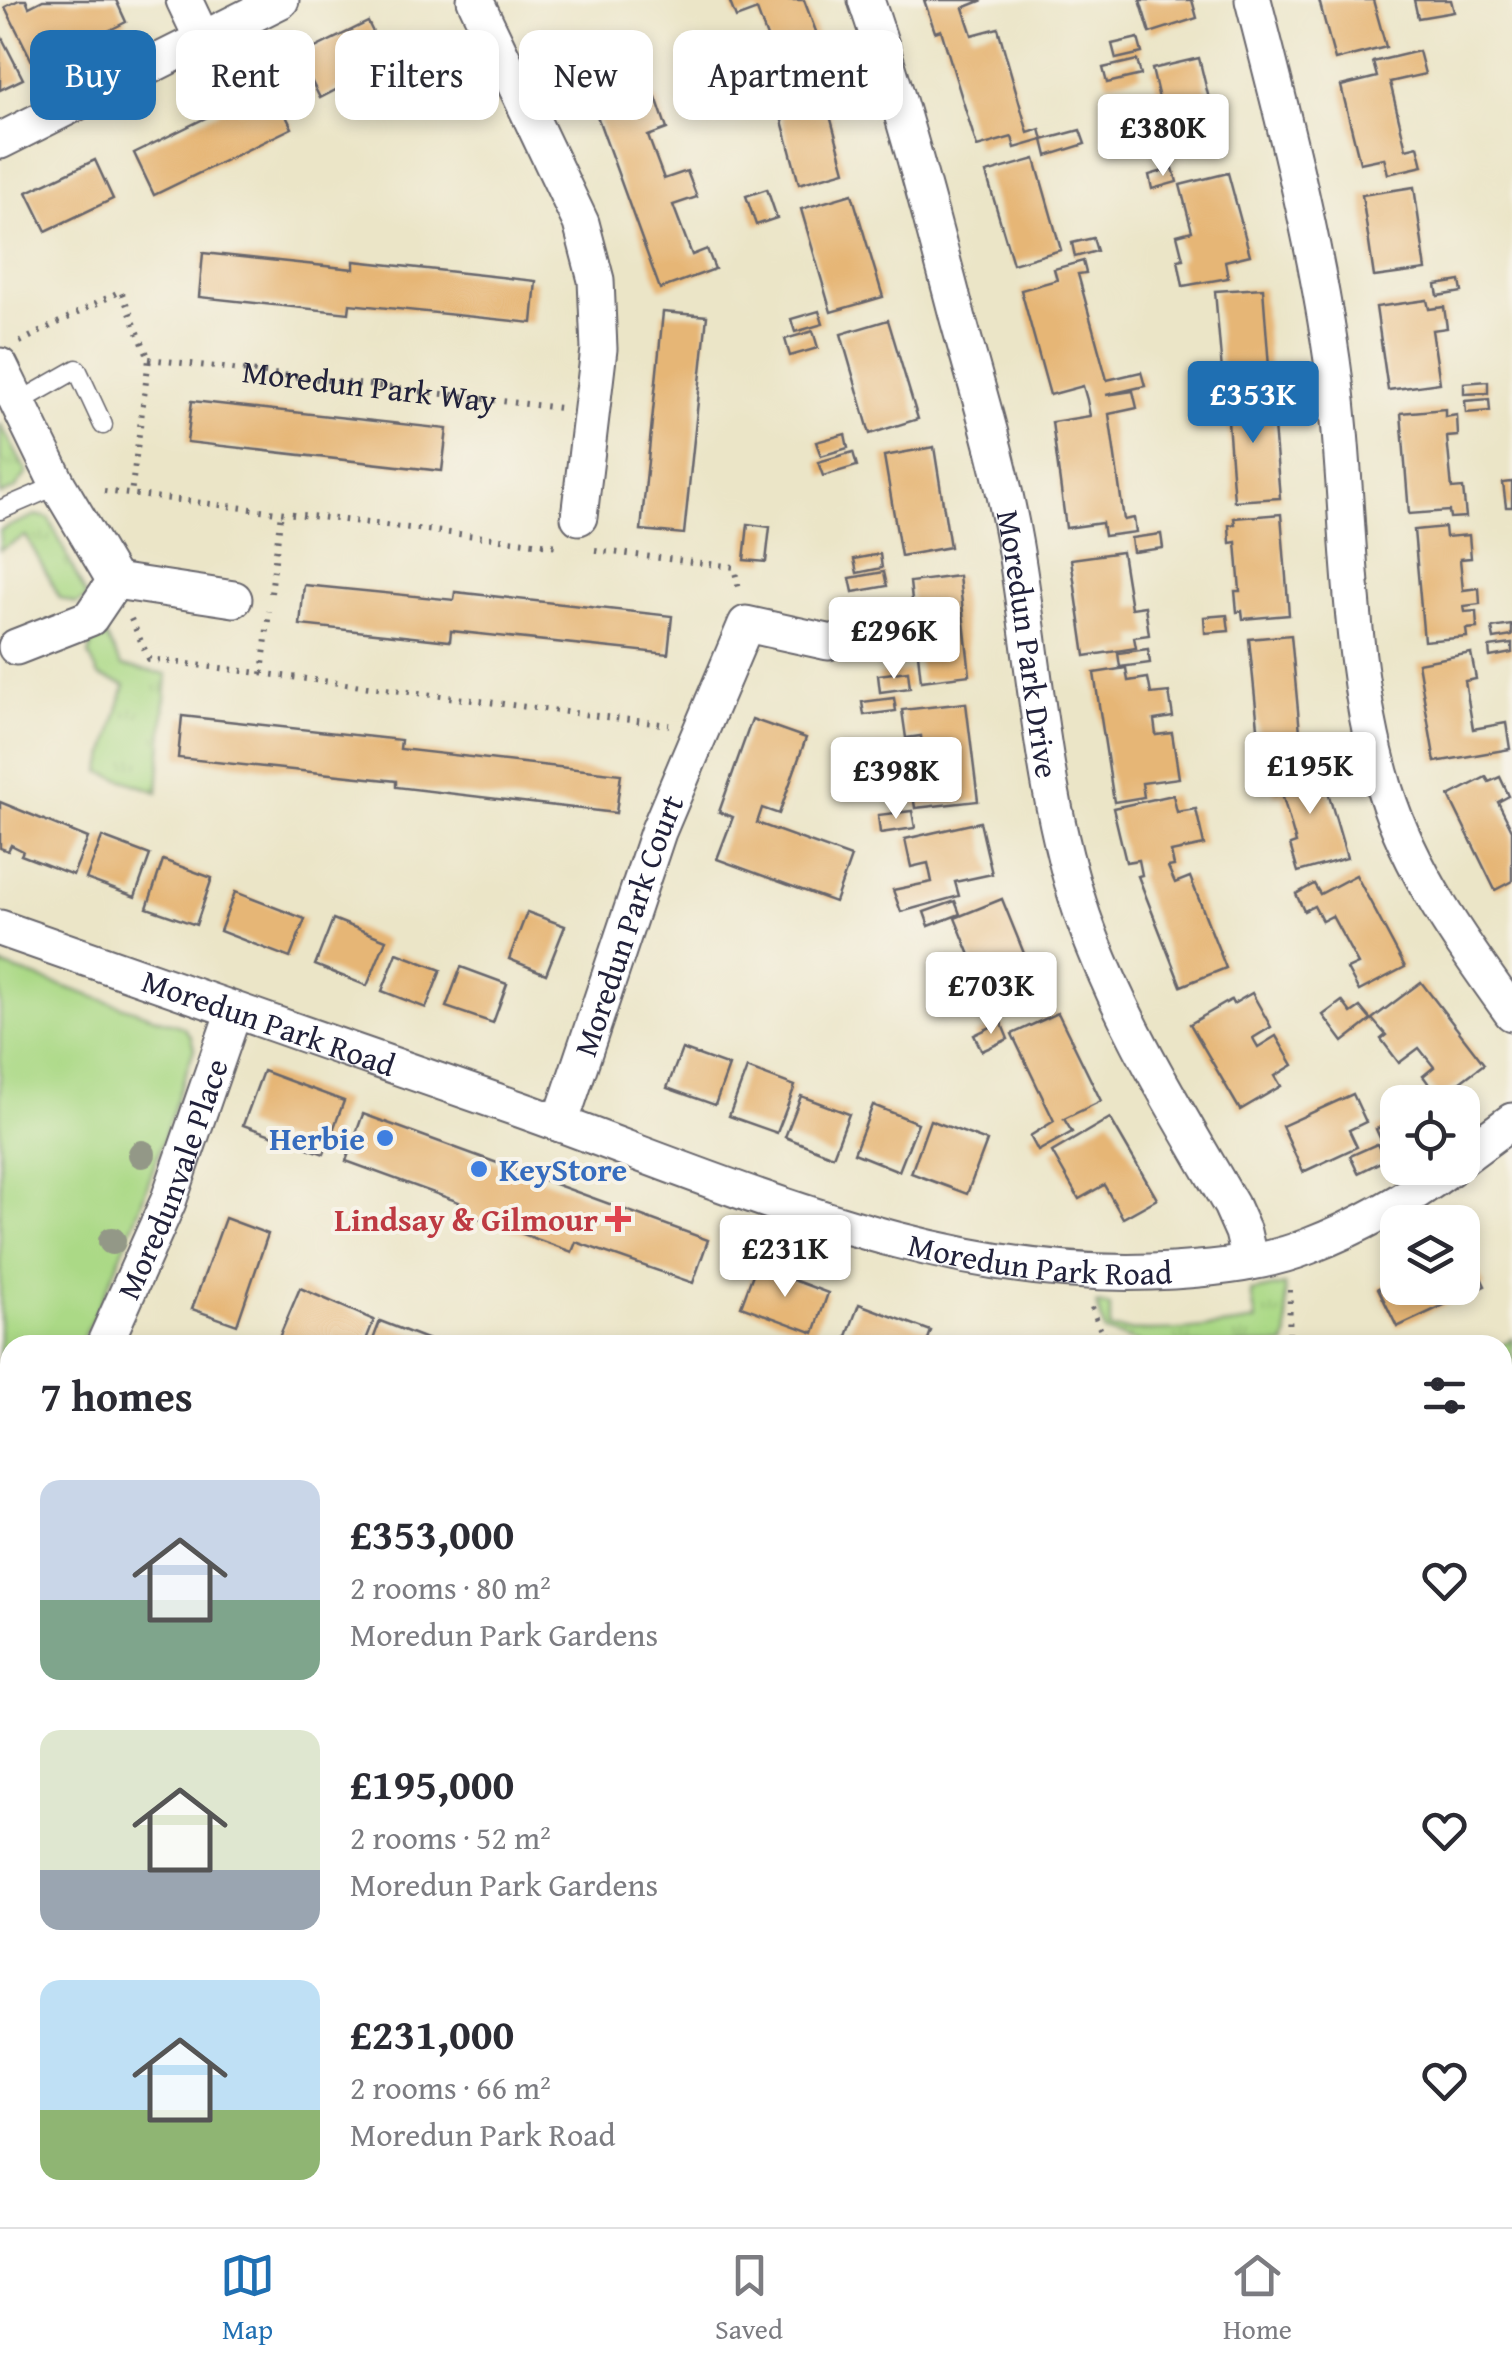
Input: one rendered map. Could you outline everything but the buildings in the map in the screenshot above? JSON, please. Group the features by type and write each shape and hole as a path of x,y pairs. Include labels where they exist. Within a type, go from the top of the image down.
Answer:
{"street":[{"path":"184,0 198,30"},
{"path":"219,30 281,0"},
{"path":"475,0 581,223 596,280 599,349 578,538"},
{"name":"Moredun Park Drive","path":"866,0 905,121 1001,477 1015,546 1041,742 1058,836 1084,919 1133,1032 1231,1205 1250,1262"},
{"path":"1252,0 1292,147 1330,342 1365,708 1386,792 1407,844 1442,909 1512,1013"},
{"path":"0,140 176,51"},
{"path":"0,366 58,485 115,581"},
{"path":"115,581 234,599"},
{"path":"16,648 90,618 115,581"},
{"path":"746,624 828,642"},
{"name":"Moredun Park Court","path":"560,1124 658,832 746,624"},
{"name":"Moredun Park Road","path":"0,928 560,1124 742,1193 907,1243 998,1262 1158,1272 1250,1262 1290,1252 1368,1218 1422,1185"},
{"name":"Moredunvale Place","path":"109,1335 168,1202 234,1011"},
{"path":"1480,1145 1512,1121"}],"lane":[{"path":"19,402 77,369 104,425"},
{"path":"0,510 58,485"}],"path":[{"name":"Moredun Park Way","path":"149,359 592,412"},
{"path":"58,485 578,538 734,567 746,624"},
{"path":"115,581 149,659 699,729"},
{"path":"1289,1335 1290,1252"},
{"path":"1078,1270 1105,1335"}],"green space":[{"path":"0,423 27,473 15,489 0,495"},
{"path":"36,515 49,518 87,598 76,604 60,598 26,536 0,550 0,530"},
{"path":"104,633 122,666 167,674 158,792 101,772 125,685 99,676 89,655 92,640"},
{"path":"0,965 183,1027 191,1036 194,1049 129,1237 84,1335 0,1335"},
{"path":"1285,1285 1288,1335 1114,1335 1105,1332 1096,1304 1110,1306 1110,1329 1201,1328 1256,1321 1251,1292"}],"place":[{"name":"Herbie","path":"385,1138"},
{"name":"KeyStore","path":"479,1169"},
{"name":"Lindsay & Gilmour","path":"618,1219"}]}
